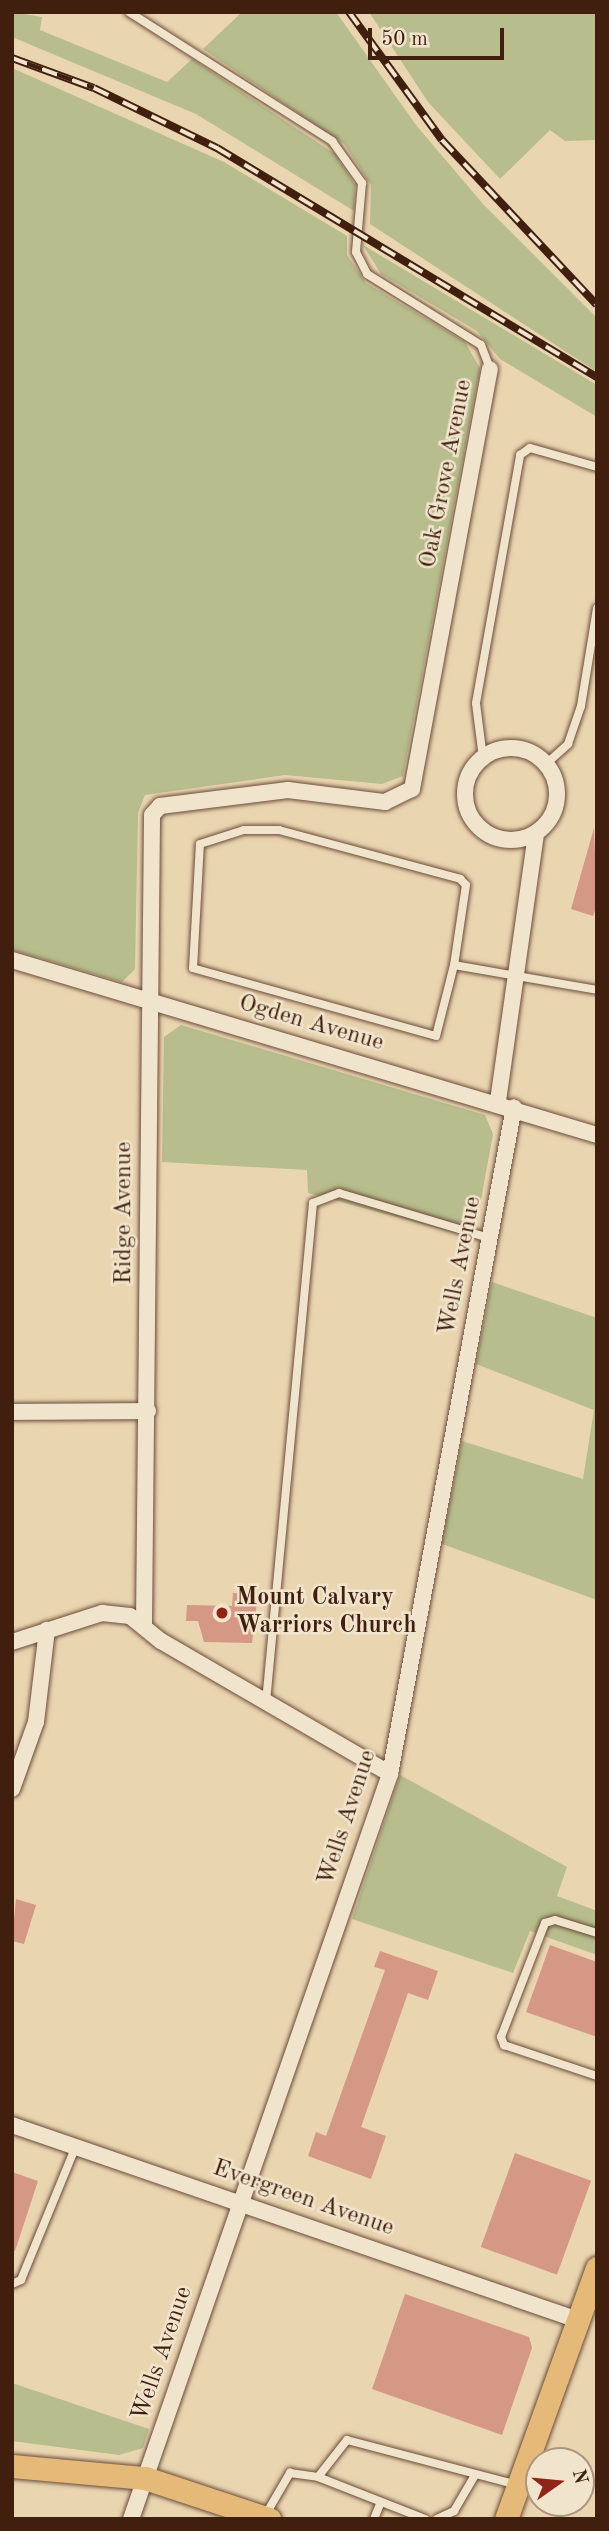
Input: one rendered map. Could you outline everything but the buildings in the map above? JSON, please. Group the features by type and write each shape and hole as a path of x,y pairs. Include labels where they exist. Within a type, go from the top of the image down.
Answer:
{"main road":[{"path":"506,2519 597,2268"},
{"path":"12,2466 145,2478 267,2518"}],"street":[{"name":"Oak Grove Avenue","path":"160,806 288,790 385,802 412,789 490,369"},
{"path":"519,749 546,764 554,778 555,808 536,833 508,841 471,818 465,790 483,758 519,749"},
{"name":"Ridge Avenue","path":"144,1623 148,1411 147,1001 152,815 160,806"},
{"name":"Wells Avenue","path":"131,2519 239,2200 390,1774 489,1238 536,833"},
{"name":"Ogden Avenue","path":"12,960 506,1104 597,1135"},
{"path":"12,1412 148,1411"},
{"path":"12,1642 102,1613 144,1623 161,1641 390,1774"},
{"path":"12,1789 36,1722 47,1630"},
{"name":"Evergreen Avenue","path":"12,2125 239,2200 578,2320"}],"lane":[{"name":"Oak Grove Avenue","path":"129,12 332,141 362,183 356,252 367,274 481,345 490,369"},
{"path":"483,758 476,703 520,455 530,448 597,467"},
{"path":"546,764 568,744 581,706 597,608"},
{"path":"244,830 279,830 460,879 466,885 454,965 436,1036 192,968 200,844 244,830"},
{"path":"454,965 518,981 597,990"},
{"path":"266,1702 313,1203 340,1193 489,1238"},
{"path":"597,1933 555,1920 545,1923 501,2037 504,2045 597,2076"},
{"path":"12,2284 21,2280 76,2146"},
{"path":"318,2477 348,2440 518,2485"},
{"path":"267,2518 290,2473 318,2477 425,2519"},
{"path":"437,2519 454,2511 475,2475"},
{"path":"374,2519 381,2502"}],"green space":[{"path":"12,12 42,17 40,30 167,82 192,59 335,154 355,185 354,211 196,114 12,37"},
{"path":"242,12 336,12 416,125 483,204 597,318 597,372 370,224 371,185 344,144 203,49"},
{"path":"369,12 597,12 597,140 565,141 550,130 500,179 428,102"},
{"path":"12,68 224,162 347,236 347,255 366,283 465,342 480,368 403,776 382,784 285,775 145,795 138,813 135,969 122,982 12,950"},
{"path":"363,245 597,385 597,417 500,359 477,331 381,274"},
{"path":"181,1025 485,1115 493,1134 474,1238 308,1193 307,1170 162,1162 164,1037"},
{"path":"492,1282 597,1318 597,1600 442,1544 462,1441 583,1479 594,1410 476,1364"},
{"path":"400,1775 567,1867 557,1896 597,1911 597,1955 530,1931 513,1973 352,1919"},
{"path":"12,2383 149,2429 143,2448 119,2455 12,2441"}],"railway":[{"path":"349,12 442,140 597,305"},
{"path":"12,58 94,88 217,148 597,377"}],"place":[{"name":"Mount Calvary Warriors Church","path":"222,1613"}]}
